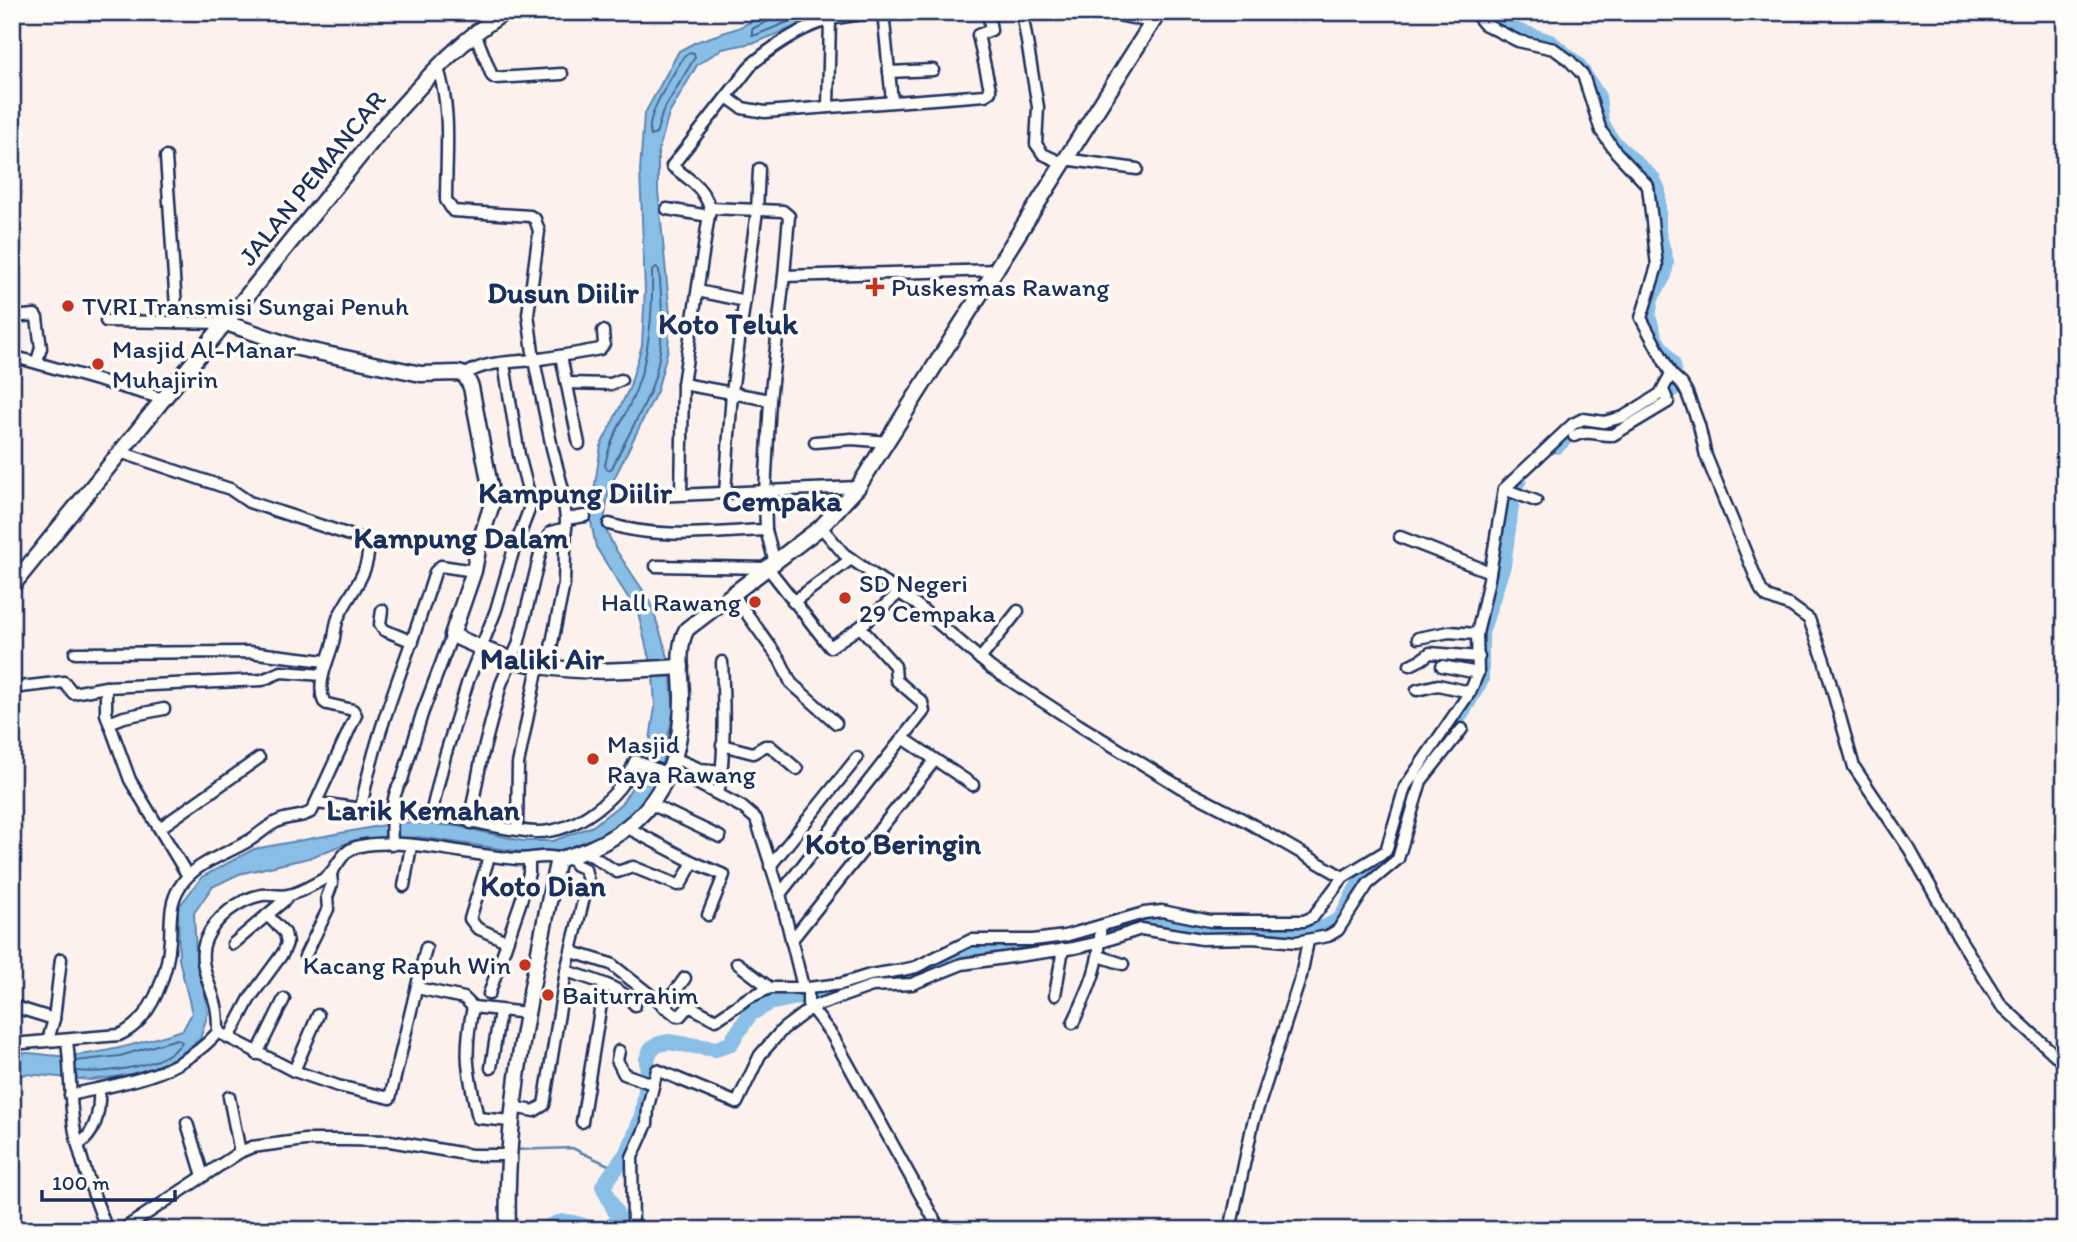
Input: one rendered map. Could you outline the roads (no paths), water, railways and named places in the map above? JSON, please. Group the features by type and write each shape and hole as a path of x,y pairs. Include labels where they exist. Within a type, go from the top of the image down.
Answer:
{"main road":[{"name":"JALAN PEMANCAR","path":"12,586 385,125 437,66 475,33 505,12"},
{"path":"508,1230 512,1114 527,1013 566,858 586,852 628,828 651,804 669,768 682,710 678,667 681,642 687,629 821,527 858,487 1156,17"},
{"path":"226,323 298,348 421,374 458,373 466,376 471,387 490,486 491,507 474,571 452,635 481,648 542,666 597,671 678,667"}],"street":[{"path":"681,494 683,384 710,212 707,197 697,184 672,166 753,64 768,51 800,32 830,19 881,12 892,101"},
{"path":"728,98 742,108 765,112 988,94 990,89 978,37 978,34 991,30 988,12"},
{"path":"1023,12 1038,107 1036,144 1043,153 1063,161 1137,169"},
{"path":"1103,12 1156,17"},
{"path":"1474,12 1484,24 1518,41 1554,49 1569,60 1583,75 1601,131 1616,152 1648,186 1657,266 1641,318 1671,374 1682,384 1699,425 1706,456 1761,590 1767,597 1803,614 1812,625 1854,766 1910,850 1958,936 2001,1005 2065,1064"},
{"path":"828,107 830,19"},
{"path":"475,33 495,78 562,74"},
{"path":"437,66 446,101 448,207 453,211 530,216 536,219 539,231 528,305 534,360 562,486 566,523 564,584 518,764 517,829"},
{"path":"889,72 933,70"},
{"path":"166,157 177,322"},
{"path":"726,493 732,392 757,212 759,169"},
{"path":"667,209 710,212 783,211 789,216 770,400 765,493 771,566 793,602 830,647 860,627 898,594"},
{"path":"784,275 998,270"},
{"path":"698,291 745,301"},
{"path":"12,317 36,315 41,348 37,361"},
{"path":"106,321 226,323"},
{"path":"466,376 475,369 603,347 603,331"},
{"path":"12,356 164,399"},
{"path":"561,356 579,444"},
{"path":"431,814 459,708 496,610 529,510 528,490 519,455 504,364"},
{"path":"1574,436 1589,431 1603,436 1612,435 1668,402 1665,394 1671,374"},
{"path":"567,383 611,384 621,380"},
{"path":"683,384 770,400"},
{"path":"572,952 611,964 664,1007 680,1016 691,1007 716,1020 748,998 770,988 806,989 841,984 870,975 919,974 968,962 1063,949 1101,935 1143,913 1162,911 1210,922 1304,921 1313,917 1348,875 1386,851 1405,787 1470,692 1478,673 1477,634 1509,491 1573,424 1583,419 1613,421 1665,394"},
{"path":"815,442 852,439 888,442"},
{"path":"12,1044 48,1040 67,1044 129,1031 142,1016 163,976 174,897 188,876 222,853 250,841 271,825 309,814 356,715 353,710 324,702 323,675 334,640 333,628 365,571 368,541 249,502 230,489 120,452"},
{"path":"622,491 655,496 858,487"},
{"path":"1509,491 1536,501"},
{"path":"471,822 471,807 481,760 501,684 518,645 542,546 551,532 585,516"},
{"path":"609,524 630,531 677,533 766,530"},
{"path":"821,527 850,559 917,605 980,659 1079,725 1180,787 1367,884"},
{"path":"1400,537 1490,572"},
{"path":"793,602 850,559"},
{"path":"361,808 374,748 438,568 446,565 474,571"},
{"path":"656,566 771,566"},
{"path":"732,593 780,660 791,683 836,723"},
{"path":"382,610 380,624 384,629 413,642"},
{"path":"980,659 1018,611"},
{"path":"780,894 924,711 924,706 896,680 895,666 860,627"},
{"path":"1418,638 1449,632 1477,634"},
{"path":"392,844 393,811 398,786 452,635"},
{"path":"75,653 249,652 326,662"},
{"path":"1410,665 1430,653 1479,657"},
{"path":"718,794 722,771 722,662"},
{"path":"1442,666 1478,673"},
{"path":"12,688 64,682 73,693 106,687 262,680 281,672 323,675"},
{"path":"1418,690 1438,685 1470,692"},
{"path":"106,687 106,714 130,780 188,876"},
{"path":"109,723 124,717 164,709"},
{"path":"633,1227 632,1157 648,1124 649,1083 657,1070 737,1103 760,1055 783,1029 810,1006 881,984 912,984 919,974 971,940 1033,940 1141,929 1202,939 1253,938 1296,942 1328,936 1338,930 1367,884 1398,859 1421,781 1462,729"},
{"path":"903,738 973,785"},
{"path":"722,745 753,753 765,746 771,746 797,769"},
{"path":"160,828 259,758"},
{"path":"770,866 857,758"},
{"path":"791,941 935,760"},
{"path":"316,803 431,814 536,832 551,830 586,817 598,809 619,789 635,761 669,768 722,771"},
{"path":"669,768 742,807 756,819 780,894 810,1006 832,1034 940,1230"},
{"path":"651,804 720,837"},
{"path":"628,828 724,875 708,915"},
{"path":"305,956 328,909 331,874 338,859 347,851 360,846 392,844 489,857 566,858 585,869 588,881 566,971 544,1105 534,1111 478,1118 466,1058 473,1007"},
{"path":"404,886 411,846"},
{"path":"586,852 617,872 633,867 678,885 693,862"},
{"path":"489,857 470,919 477,928 506,941"},
{"path":"489,994 521,901 530,859"},
{"path":"70,1096 176,1066 204,1048 218,1032 216,1004 202,951 205,940 223,917 247,899 264,894 287,895 331,874"},
{"path":"233,944 286,899 287,895"},
{"path":"229,1038 250,998 283,953 287,943 285,933 267,915"},
{"path":"1073,1023 1094,976 1101,935"},
{"path":"1230,1230 1253,1123 1301,976 1308,941"},
{"path":"218,1032 294,1071 338,1086 390,1098 426,947"},
{"path":"1055,995 1063,949"},
{"path":"1099,956 1123,964"},
{"path":"48,1040 54,1019 61,959"},
{"path":"737,963 770,988"},
{"path":"566,971 626,994 635,1004"},
{"path":"664,1007 685,978"},
{"path":"582,1122 604,985"},
{"path":"417,988 464,998 473,1007 527,1013"},
{"path":"257,1054 284,999"},
{"path":"12,1006 54,1019"},
{"path":"491,1068 500,1012"},
{"path":"294,1071 318,1014"},
{"path":"67,1044 70,1096 78,1145 107,1230"},
{"path":"619,1051 617,1060 624,1074 649,1083"},
{"path":"78,1145 91,1134 96,1122 99,1088"},
{"path":"229,1097 240,1152"},
{"path":"187,1123 203,1176"},
{"path":"122,1230 240,1152 252,1147 305,1140 390,1141 471,1155 509,1154"}],"water":[{"path":"772,12 831,12 757,42 722,49 697,65 669,114 658,152 658,191 670,314 668,349 657,391 609,489 605,515 606,530 614,547 650,601 669,660 674,711 653,790 629,816 608,832 574,849 543,855 419,837 352,841 309,858 239,874 212,887 194,913 196,955 208,1013 200,1039 173,1060 142,1073 91,1080 26,1074 12,1077 12,1055 30,1053 61,1056 92,1053 183,1030 192,1013 179,959 178,908 202,877 254,849 401,822 456,826 523,841 553,841 593,826 621,804 646,766 655,707 653,674 638,613 596,547 590,517 601,445 629,389 642,345 645,290 640,171 644,115 679,51"}],"waterway":[{"path":"1483,12 1485,20 1550,42 1578,65 1598,97 1601,122 1612,141 1653,179 1658,190 1658,233 1666,262 1664,275 1651,298 1648,316 1655,339 1673,365 1675,385 1665,398 1616,426 1576,428 1557,446"},
{"path":"542,1230 564,1222 605,1229 617,1221 617,1215 603,1186 629,1150 642,1117 648,1076 647,1059 651,1049 659,1044 668,1042 716,1049 730,1044 750,1014 769,1003 862,983 915,977 982,947 1039,948 1161,919 1210,931 1322,929 1340,920 1365,873 1391,854 1417,775 1439,751 1481,680 1481,633 1503,565 1514,485 1519,480"},
{"path":"513,1150 572,1148 617,1169"}],"place":[{"name":"Puskesmas Rawang","path":"875,287"},
{"name":"TVRI Transmisi Sungai Penuh","path":"68,306"},
{"name":"Masjid Al-Manar Muhajirin","path":"98,364"},
{"name":"SD Negeri 29 Cempaka","path":"845,598"},
{"name":"Hall Rawang","path":"755,602"},
{"name":"Masjid Raya Rawang","path":"593,759"},
{"name":"Kacang Rapuh Win","path":"525,965"},
{"name":"Baiturrahim","path":"548,995"}],"district":[{"name":"Dusun Diilir","path":"563,293"},
{"name":"Koto Teluk","path":"728,324"},
{"name":"Kampung Diilir","path":"575,493"},
{"name":"Cempaka","path":"782,501"},
{"name":"Kampung Dalam","path":"461,538"},
{"name":"Maliki Air","path":"542,659"},
{"name":"Larik Kemahan","path":"423,810"},
{"name":"Koto Beringin","path":"893,844"},
{"name":"Koto Dian","path":"543,886"}]}
